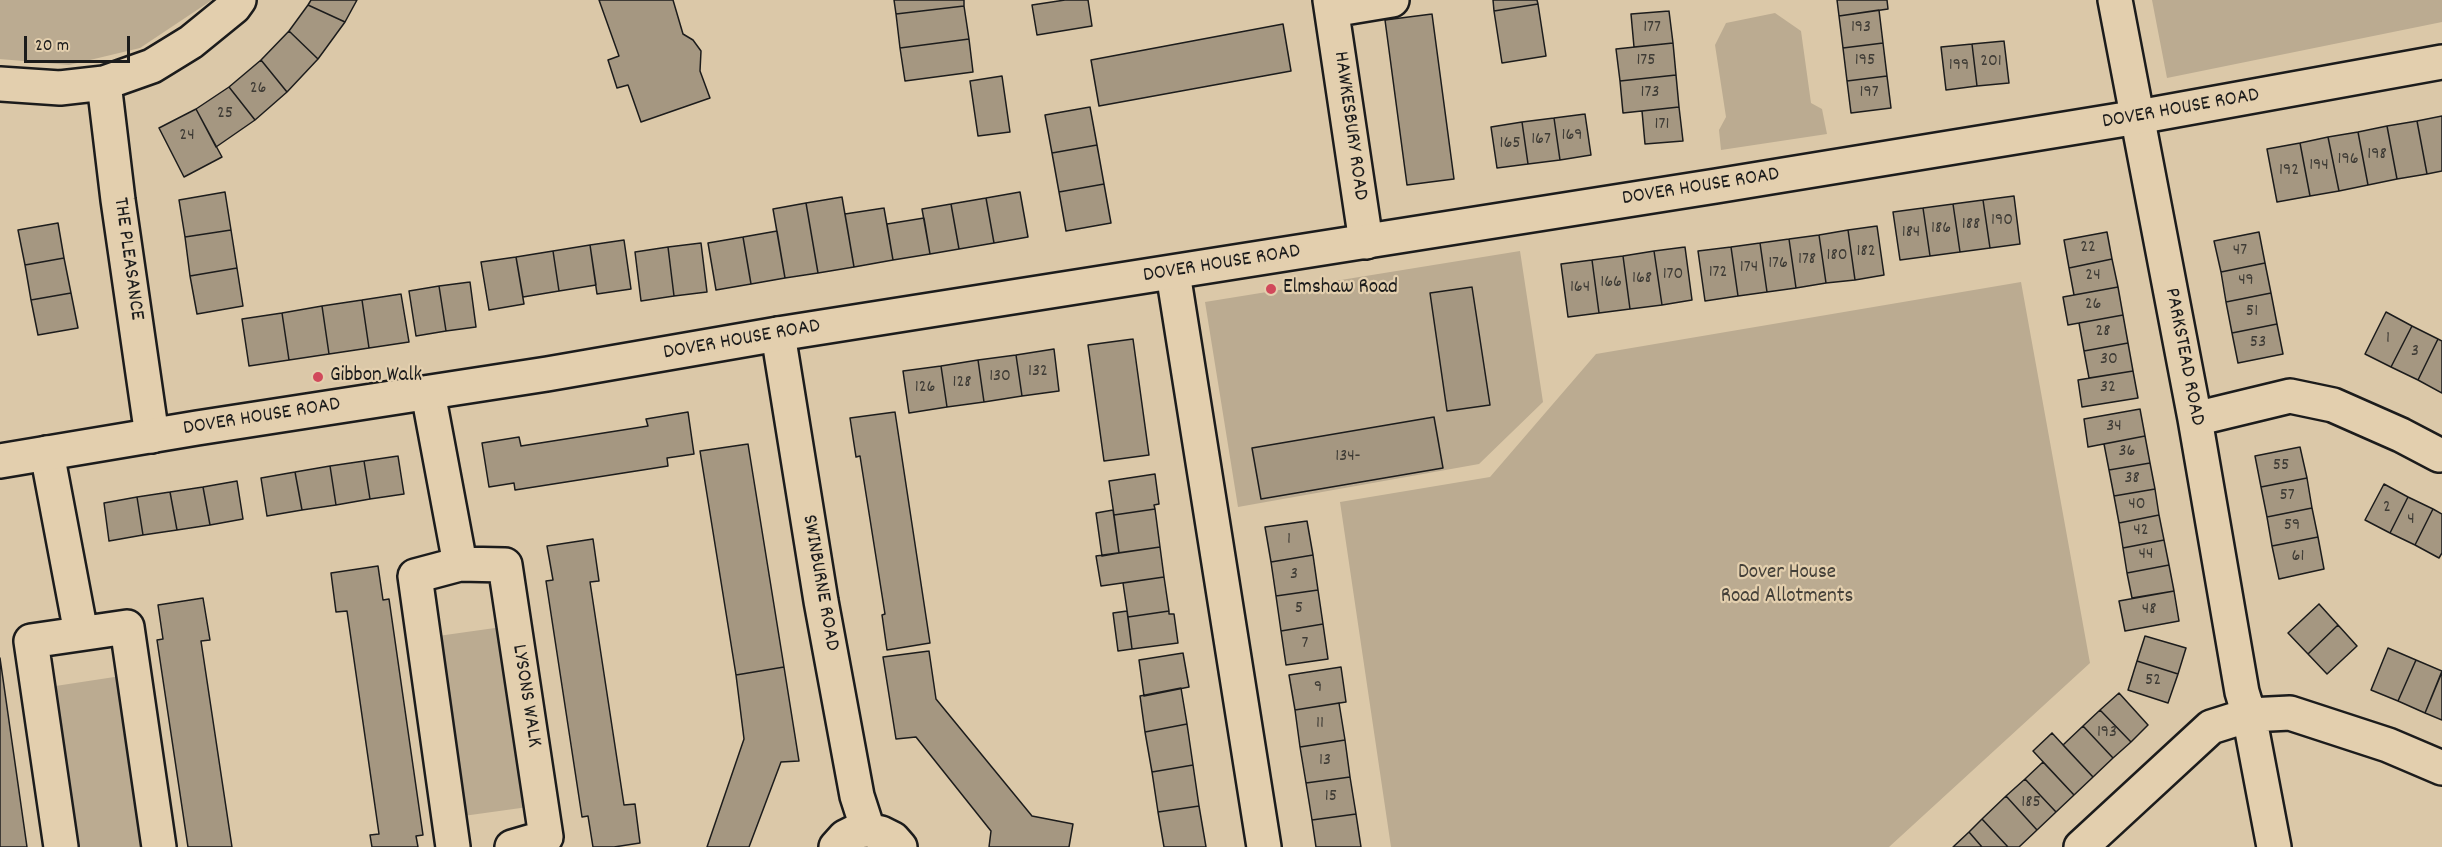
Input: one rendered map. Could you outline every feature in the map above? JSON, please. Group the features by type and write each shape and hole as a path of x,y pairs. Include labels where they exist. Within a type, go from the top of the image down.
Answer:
{"street":[{"path":"0,84 60,88 104,83 152,66 191,42 239,0"},
{"name":"HAWKESBURY ROAD","path":"1366,242 1331,5 1392,0"},
{"name":"PARKSTEAD ROAD","path":"2115,0 2195,419 2242,692 2249,715 2274,847"},
{"name":"DOVER HOUSE ROAD","path":"0,461 2138,117 2442,62"},
{"name":"THE PLEASANCE","path":"104,83 118,200 152,436"},
{"path":"1173,273 1264,847"},
{"name":"SWINBURNE ROAD","path":"778,334 823,613 857,796 868,830"},
{"path":"428,393 460,564"},
{"path":"2195,419 2290,396 2333,405 2401,435 2439,455"},
{"path":"47,453 81,633"},
{"name":"LYSONS WALK","path":"453,847 415,576 460,564 505,565 546,837 512,847"},
{"path":"61,847 32,640 127,627 159,847"},
{"path":"2081,847 2211,727 2249,715 2290,713 2388,746 2442,768"},
{"path":"836,847 845,837 857,831 868,830 881,832 900,847"}],"green space":[{"path":"0,0 212,0 140,48 69,65 0,59"},
{"path":"2152,0 2442,0 2442,22 2167,78"},
{"path":"1775,13 1801,31 1811,103 1822,109 1827,134 1721,150 1719,130 1726,117 1715,45 1726,23"},
{"path":"1520,251 1543,402 1479,464 1238,507 1205,302"},
{"name":"Dover House Road Allotments","path":"2021,282 2090,663 1889,847 1391,847 1340,502 1490,477 1596,354"},
{"path":"502,627 528,807 456,817 431,637"},
{"path":"121,676 146,847 72,847 49,687"}],"building":[{"path":"311,0 357,0 345,22 308,5"},
{"path":"599,0 673,0 683,34 693,40 701,51 700,71 710,98 641,122 628,85 617,88 608,60 619,56"},
{"path":"894,0 964,0 964,6 896,14"},
{"path":"1065,0 1088,0 1092,26 1037,35 1032,5"},
{"path":"1493,0 1537,0 1538,4 1494,11"},
{"path":"1837,0 1887,0 1888,9 1839,16"},
{"path":"1538,4 1546,56 1502,63 1494,11"},
{"path":"308,5 345,22 318,59 289,31"},
{"path":"964,6 969,39 900,48 896,14"},
{"path":"1879,10 1883,43 1843,48 1839,16"},
{"path":"1669,11 1673,43 1634,47 1631,14"},
{"path":"1432,14 1454,179 1407,185 1385,20"},
{"path":"1283,24 1291,71 1099,106 1091,60"},
{"path":"289,31 318,59 287,92 261,60"},
{"path":"969,39 973,72 905,81 900,48"},
{"path":"2004,41 2009,83 1977,86 1972,44"},
{"path":"1673,43 1676,75 1620,81 1616,49"},
{"path":"1883,43 1887,76 1847,81 1843,48"},
{"path":"1972,44 1977,86 1946,90 1941,47"},
{"path":"261,60 287,92 255,120 229,87"},
{"path":"1676,75 1679,107 1623,113 1620,81"},
{"path":"1002,76 1010,132 978,136 970,81"},
{"path":"1887,76 1891,108 1851,113 1847,81"},
{"path":"229,87 255,120 216,147 196,109"},
{"path":"1090,107 1097,145 1052,153 1045,115"},
{"path":"1679,107 1683,141 1645,144 1642,111"},
{"path":"196,109 222,157 184,177 159,128"},
{"path":"1585,114 1591,155 1560,160 1554,118"},
{"path":"2442,116 2442,171 2427,174 2417,121"},
{"path":"1554,118 1560,160 1528,164 1522,122"},
{"path":"2417,121 2427,174 2397,179 2387,126"},
{"path":"1522,122 1528,164 1497,168 1491,127"},
{"path":"2387,126 2397,179 2368,185 2358,132"},
{"path":"2358,132 2368,185 2339,191 2328,137"},
{"path":"2328,137 2339,191 2310,196 2300,143"},
{"path":"2300,143 2310,196 2277,202 2267,149"},
{"path":"1097,145 1104,184 1059,192 1052,153"},
{"path":"1104,184 1111,223 1066,231 1059,192"},
{"path":"225,192 231,230 185,237 179,200"},
{"path":"1020,192 1028,237 994,243 986,198"},
{"path":"2014,196 2020,244 1990,248 1983,200"},
{"path":"842,197 854,267 818,273 806,203"},
{"path":"986,198 994,243 959,249 951,204"},
{"path":"1983,200 1990,248 1960,252 1953,204"},
{"path":"806,203 818,273 785,278 773,209"},
{"path":"951,204 959,249 930,254 922,209"},
{"path":"1953,204 1960,252 1930,256 1923,208"},
{"path":"884,208 893,260 854,267 845,214"},
{"path":"1923,208 1930,256 1900,260 1893,212"},
{"path":"924,218 930,254 893,260 887,224"},
{"path":"58,223 64,258 25,265 18,230"},
{"path":"1877,226 1884,275 1855,280 1848,230"},
{"path":"231,230 237,268 190,276 185,237"},
{"path":"1848,230 1855,280 1826,283 1819,235"},
{"path":"777,231 785,278 751,284 743,237"},
{"path":"2107,232 2112,259 2069,268 2064,240"},
{"path":"2259,232 2265,263 2221,272 2214,241"},
{"path":"1819,235 1826,283 1796,288 1789,239"},
{"path":"743,237 751,284 716,290 708,243"},
{"path":"1789,239 1796,288 1767,292 1760,243"},
{"path":"624,240 631,289 597,294 590,245"},
{"path":"701,243 707,292 674,296 668,247"},
{"path":"1760,243 1767,292 1738,296 1731,247"},
{"path":"590,245 596,285 559,291 553,251"},
{"path":"668,247 674,296 641,301 635,252"},
{"path":"1685,247 1692,300 1662,305 1654,251"},
{"path":"1731,247 1738,296 1705,301 1698,251"},
{"path":"553,251 559,291 523,297 516,257"},
{"path":"1654,251 1662,305 1630,309 1623,256"},
{"path":"1623,256 1630,309 1599,313 1592,260"},
{"path":"516,257 524,304 489,310 481,262"},
{"path":"64,258 71,293 31,300 25,265"},
{"path":"2112,259 2118,287 2074,295 2069,268"},
{"path":"1592,260 1599,313 1568,317 1561,264"},
{"path":"2265,263 2271,293 2226,302 2221,272"},
{"path":"237,268 243,306 197,314 190,276"},
{"path":"470,282 476,327 446,331 439,286"},
{"path":"439,286 446,331 416,336 409,291"},
{"path":"1472,287 1490,405 1447,411 1430,293"},
{"path":"2118,287 2123,315 2068,325 2063,297"},
{"path":"71,293 78,328 38,335 31,300"},
{"path":"2271,293 2277,324 2232,333 2226,302"},
{"path":"401,294 409,342 369,348 362,300"},
{"path":"362,300 369,348 329,354 322,306"},
{"path":"322,306 329,354 289,360 282,313"},
{"path":"2386,312 2412,326 2391,367 2365,354"},
{"path":"282,313 289,360 249,366 242,319"},
{"path":"2123,315 2128,343 2084,351 2079,323"},
{"path":"2277,324 2283,354 2238,363 2232,333"},
{"path":"2412,326 2438,339 2418,380 2391,367"},
{"path":"1133,339 1149,455 1104,461 1088,345"},
{"path":"2438,339 2442,341 2442,393 2418,380"},
{"path":"2128,343 2133,371 2089,378 2084,351"},
{"path":"1054,349 1059,391 1022,396 1016,355"},
{"path":"1016,355 1022,396 984,402 978,360"},
{"path":"978,360 984,402 947,407 941,366"},
{"path":"941,366 947,407 909,413 903,371"},
{"path":"2133,371 2138,398 2082,407 2078,380"},
{"path":"2140,409 2145,436 2088,447 2084,419"},
{"path":"688,412 694,454 667,458 668,466 515,490 514,483 489,487 482,443 519,437 521,446 648,426 646,419"},
{"path":"895,412 930,643 887,650 882,615 885,614 860,456 856,457 850,418"},
{"path":"1434,417 1443,468 1261,499 1252,448"},
{"path":"2145,436 2150,463 2109,470 2104,444"},
{"path":"748,444 784,667 736,675 700,451"},
{"path":"2300,447 2307,478 2261,487 2255,456"},
{"path":"398,456 404,494 370,499 364,461"},
{"path":"364,461 370,499 336,505 330,466"},
{"path":"2150,463 2155,489 2114,496 2109,470"},
{"path":"330,466 336,505 302,510 295,472"},
{"path":"295,472 302,510 267,516 261,478"},
{"path":"1155,474 1159,504 1154,505 1155,509 1114,515 1109,481"},
{"path":"2307,478 2312,508 2267,517 2261,487"},
{"path":"237,481 243,519 210,525 203,487"},
{"path":"2384,484 2408,497 2390,533 2365,520"},
{"path":"203,487 210,525 177,530 170,492"},
{"path":"2155,489 2159,515 2119,523 2114,496"},
{"path":"170,492 177,530 143,535 137,497"},
{"path":"137,497 143,535 109,541 104,503"},
{"path":"2408,497 2433,509 2415,545 2390,533"},
{"path":"2312,508 2318,537 2272,546 2267,517"},
{"path":"1155,509 1160,547 1119,553 1114,515"},
{"path":"2433,509 2442,514 2442,553 2439,558 2415,545"},
{"path":"1113,510 1119,553 1102,556 1096,513"},
{"path":"2159,515 2164,540 2123,548 2119,523"},
{"path":"1307,521 1313,555 1271,562 1265,527"},
{"path":"2318,537 2324,569 2279,579 2272,546"},
{"path":"593,539 599,581 590,582 624,805 635,804 640,843 614,847 593,847 588,816 582,817 546,581 553,580 547,546"},
{"path":"2164,540 2169,565 2127,573 2123,548"},
{"path":"1160,547 1164,577 1101,586 1096,556"},
{"path":"1313,555 1318,590 1276,596 1271,562"},
{"path":"2169,565 2174,591 2132,598 2127,573"},
{"path":"378,566 383,600 389,599 423,835 416,836 418,847 372,847 370,835 379,834 347,611 336,612 331,573"},
{"path":"1164,577 1169,611 1128,617 1123,583"},
{"path":"1318,590 1323,624 1281,631 1276,596"},
{"path":"2174,591 2179,621 2125,631 2119,601"},
{"path":"203,598 210,640 201,641 232,847 188,847 157,640 163,639 158,605"},
{"path":"2319,604 2338,625 2308,654 2288,633"},
{"path":"1127,611 1132,649 1118,651 1113,613"},
{"path":"1169,611 1169,614 1174,614 1178,643 1132,649 1128,617"},
{"path":"1323,624 1328,659 1286,665 1281,631"},
{"path":"2338,625 2357,646 2327,674 2308,654"},
{"path":"2145,636 2186,648 2178,674 2137,661"},
{"path":"2388,648 2416,660 2398,701 2371,690"},
{"path":"929,651 936,699 1032,816 1073,824 1069,847 989,847 991,831 916,737 896,739 883,657"},
{"path":"1183,653 1189,687 1144,696 1139,660"},
{"path":"0,658 27,847 0,847"},
{"path":"2416,660 2442,671 2425,713 2398,701"},
{"path":"2137,661 2178,674 2168,703 2128,690"},
{"path":"784,667 799,761 781,762 749,847 707,847 744,739 736,675"},
{"path":"1341,667 1346,702 1295,710 1289,675"},
{"path":"2442,672 2442,720 2425,713"},
{"path":"1181,688 1187,724 1145,732 1140,696"},
{"path":"2119,693 2148,725 2131,742 2100,710"},
{"path":"1339,703 1345,740 1300,747 1295,710"},
{"path":"2100,710 2131,742 2113,758 2083,726"},
{"path":"1187,724 1193,765 1152,772 1145,732"},
{"path":"2083,726 2113,758 2093,777 2063,745"},
{"path":"2052,733 2093,777 2074,795 2033,751"},
{"path":"1345,740 1350,777 1306,783 1300,747"},
{"path":"2043,762 2074,795 2056,812 2025,779"},
{"path":"1193,765 1199,806 1158,812 1152,772"},
{"path":"1350,777 1356,814 1312,820 1306,783"},
{"path":"2025,779 2056,812 2037,830 2006,796"},
{"path":"2006,796 2037,830 2019,847 2008,847 1982,819"},
{"path":"1199,806 1206,847 1164,847 1158,812"},
{"path":"1356,814 1361,847 1316,847 1312,820"},
{"path":"1982,819 2008,847 1982,847 1969,832"},
{"path":"1969,832 1982,847 1953,847"}],"place":[{"name":"Elmshaw Road","path":"1271,289"},
{"name":"Gibbon Walk","path":"318,377"}]}
